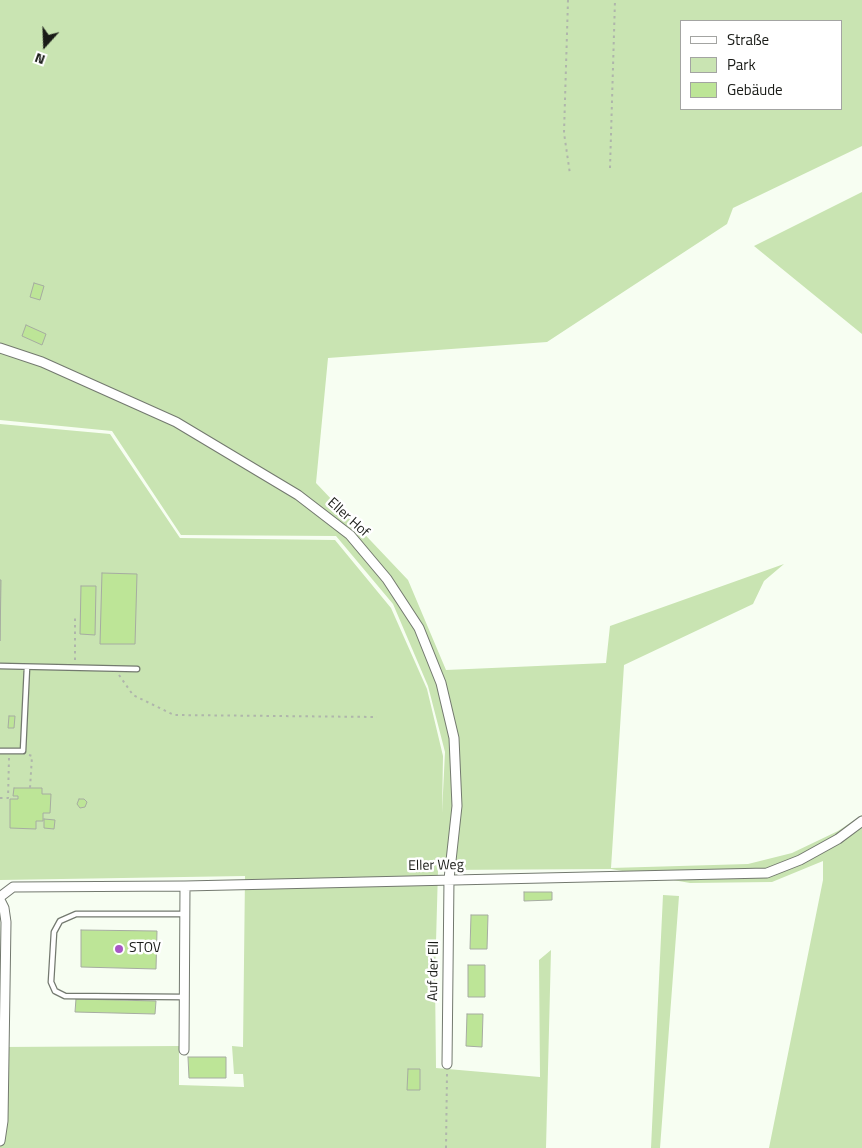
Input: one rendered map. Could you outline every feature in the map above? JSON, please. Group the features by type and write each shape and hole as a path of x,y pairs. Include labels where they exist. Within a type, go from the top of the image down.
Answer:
{"street":[{"name":"Eller Hof","path":"0,348 42,362 176,422 298,495 350,535 387,579 419,628 441,683 454,738 457,806 449,879"},
{"name":"Eller Weg","path":"0,899 13,887 185,886 767,872 800,860 838,839 862,822"},
{"name":"Auf der Ell","path":"447,1064 449,879"},
{"path":"184,1050 185,886"},
{"path":"0,899 4,908 6,922 3,1122 0,1141"}],"lane":[{"path":"0,666 137,669"},
{"path":"0,751 23,751 27,667"},
{"path":"184,997 65,996 55,991 52,982 54,932 60,921 76,914 185,914"}],"path":[{"path":"568,0 564,133 570,174"},
{"path":"610,168 616,0"},
{"path":"75,668 76,616"},
{"path":"115,669 133,695 174,714 377,717"},
{"path":"0,798 8,798 10,751"},
{"path":"23,751 32,756 30,788"},
{"path":"446,1148 447,1064"}],"green space":[{"path":"0,0 862,0 862,146 733,208 727,224 547,342 328,358 316,483 408,580 446,670 606,663 610,626 784,564 764,581 753,604 624,665 611,868 748,864 792,853 838,831 862,815 862,1148 769,1148 823,880 823,861 772,882 690,883 611,869 438,870 435,978 436,1068 540,1077 539,960 551,950 546,1148 0,1148 0,1047 179,1046 179,1085 244,1087 243,1074 234,1074 232,1046 243,1047 245,876 0,880 0,424 110,434 180,538 335,540 391,608 427,689 443,756 442,813 445,752 428,686 393,604 336,536 181,535 112,431 0,420"},
{"path":"862,192 862,334 754,246"},
{"path":"663,895 679,896 660,1148 651,1148"}],"building":[{"path":"34,283 44,286 40,300 30,297"},
{"path":"26,325 46,334 42,345 22,336"},
{"path":"102,573 137,574 135,644 100,644"},
{"path":"0,580 1,580 0,641"},
{"path":"81,586 96,586 95,635 80,634"},
{"path":"9,716 15,716 14,728 8,728"},
{"path":"14,788 42,788 42,794 51,794 50,813 43,813 43,821 36,821 36,829 10,828 10,799 18,799 18,796 13,796"},
{"path":"79,799 84,799 87,802 85,807 80,808 77,804"},
{"path":"44,819 55,820 54,829 44,828"},
{"path":"524,892 552,892 552,900 524,901"},
{"path":"471,915 488,915 487,949 470,949"},
{"name":"STOV","path":"81,930 157,931 156,969 81,967"},
{"path":"468,965 485,965 485,997 468,997"},
{"path":"76,999 156,1001 155,1014 75,1012"},
{"path":"467,1014 483,1014 482,1047 466,1046"},
{"path":"188,1057 226,1057 226,1078 189,1078"},
{"path":"408,1069 420,1069 420,1090 407,1090"}],"place":[{"name":"STOV","path":"119,949"}]}
